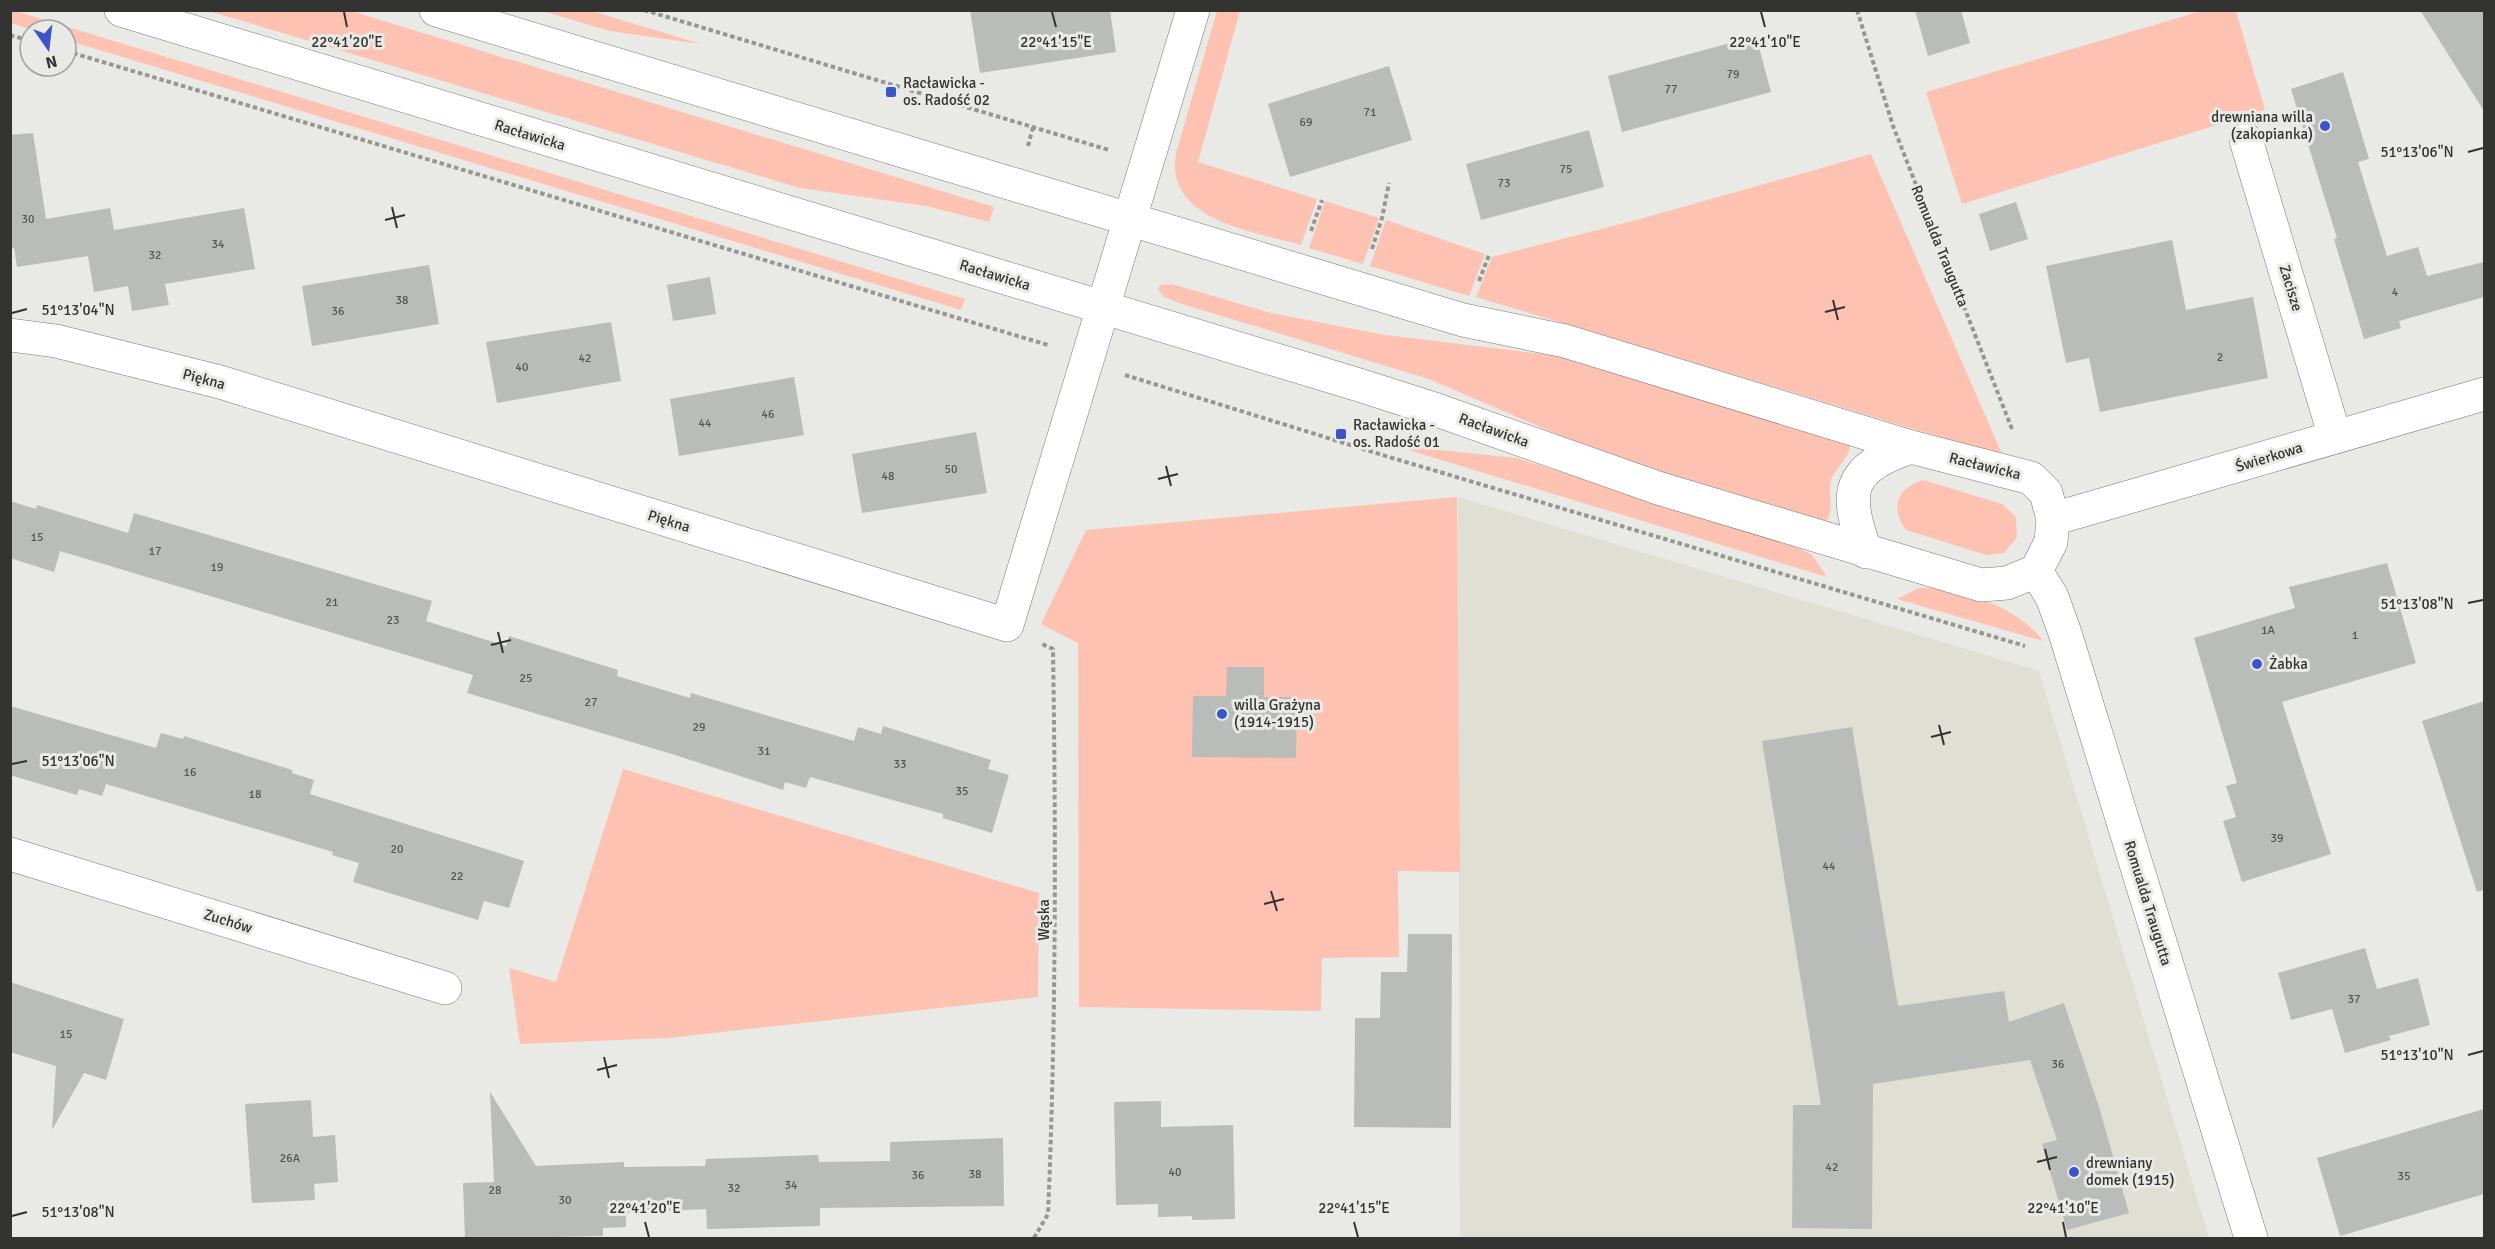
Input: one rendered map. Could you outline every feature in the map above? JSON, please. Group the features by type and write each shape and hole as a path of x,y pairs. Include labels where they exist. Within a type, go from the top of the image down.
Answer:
{"street":[{"name":"Racławicka","path":"121,10 1423,405 1658,488 1981,585 2007,583 2036,571 2052,542 2053,519 2046,493 2031,478 1911,447 1565,341 1463,320 1358,290 436,10"},
{"path":"1007,625 1193,10"},
{"name":"Zacisze","path":"2246,140 2335,437"},
{"name":"Piękna","path":"10,335 56,341 220,382 1007,625"},
{"name":"Świerkowa","path":"2053,519 2484,394"},
{"path":"1866,552 1852,510 1858,478 1868,466 1884,456 1911,447"},
{"name":"Romualda Traugutta","path":"2036,571 2052,597 2067,641 2251,1239"},
{"name":"Zuchów","path":"10,854 445,988"}],"path":[{"path":"644,10 1148,162"},
{"name":"Romualda Traugutta","path":"1857,10 1893,126 2031,478"},
{"path":"1358,290 1382,218 1389,183"},
{"name":"Wąska","path":"1007,625 1053,649 1056,856 1055,1040 1048,1214 1034,1239"}],"shaded area":[{"path":"2205,10 2236,11 2265,110 1962,204 1926,92"},
{"path":"10,11 38,18 18,18 18,25 11,23"},
{"path":"209,11 351,11 994,207 989,222 926,206 800,188"},
{"path":"542,11 592,11 701,44 610,31"},
{"path":"1217,11 1240,11 1198,162 1317,199 1301,245 1238,228 1216,219 1198,208 1184,194 1176,176 1176,153"},
{"path":"78,30 965,299 961,310 78,44"},
{"path":"1871,154 2003,456 1476,297 1492,257 1640,219"},
{"path":"1325,201 1379,218 1363,264 1309,248"},
{"path":"1386,220 1485,254 1469,296 1370,266"},
{"path":"1172,284 1271,313 1385,335 1591,360 1850,445 1850,449 1831,481 1831,508 1825,522 1628,465 1429,379 1182,304 1164,297 1158,289 1160,285"},
{"path":"1392,445 1516,458 1789,543 1812,555 1827,577"},
{"path":"1923,480 2002,504 2016,517 2017,537 2004,553 1986,555 1906,530 1898,514 1899,500 1907,488"},
{"path":"1457,497 1460,872 1398,871 1399,957 1322,958 1321,1011 1079,1007 1078,643 1041,624 1086,530"},
{"path":"1458,497 2039,671 2209,1238 1460,1238"},
{"path":"1919,588 1952,591 1987,601 2019,619 2043,641 1897,599"},
{"path":"623,769 1039,893 1038,997 668,1038 520,1044 509,968 556,982"}],"building":[{"path":"970,10 1110,10 1116,52 980,73"},
{"path":"1915,10 1961,10 1970,43 1928,56"},
{"path":"2420,10 2484,10 2484,111"},
{"path":"1756,36 1771,92 1622,132 1608,76"},
{"path":"1389,66 1412,140 1290,177 1268,104"},
{"path":"2343,72 2369,159 2358,162 2387,256 2418,247 2427,276 2484,262 2484,297 2399,321 2401,328 2364,339 2334,239 2337,238 2291,89"},
{"path":"1589,130 1604,187 1481,220 1466,164"},
{"path":"33,133 46,219 110,208 114,230 244,208 255,269 165,284 169,305 132,311 128,286 94,292 88,256 17,267 14,248 10,249 10,135"},
{"path":"2016,202 2028,239 1990,251 1979,214"},
{"path":"2172,240 2186,310 2253,297 2268,378 2100,412 2089,358 2066,363 2046,266"},
{"path":"429,265 439,324 312,346 302,286"},
{"path":"710,277 716,314 673,321 667,285"},
{"path":"611,322 621,381 497,403 486,342"},
{"path":"794,377 804,435 679,456 670,399"},
{"path":"976,432 987,493 862,513 852,454"},
{"path":"10,501 36,509 37,505 128,533 134,513 432,601 426,621 506,646 509,636 618,670 617,676 690,698 691,693 854,741 858,727 881,734 883,726 991,760 988,769 1009,775 992,833 943,818 943,814 810,777 806,788 785,782 783,790 672,754 467,693 473,675 60,551 54,572 10,558"},
{"path":"2387,563 2416,663 2282,702 2331,854 2242,882 2223,821 2236,817 2226,786 2237,783 2194,638 2295,608 2289,587"},
{"path":"1227,667 1264,667 1264,697 1297,697 1296,758 1192,757 1193,696 1226,696"},
{"path":"2484,701 2484,890 2477,892 2422,721"},
{"path":"10,706 156,748 161,733 183,739 184,736 292,770 292,773 314,780 310,794 524,861 509,908 484,901 478,920 353,882 359,863 332,855 333,852 106,784 102,796 79,789 77,795 10,775"},
{"path":"1852,727 1898,1006 2004,991 2009,1022 2064,1003 2100,1110 2129,1213 2067,1230 2042,1144 2057,1140 2030,1060 1873,1084 1872,1229 1792,1228 1793,1105 1821,1105 1762,741"},
{"path":"1408,934 1452,934 1451,1128 1354,1127 1355,1018 1380,1018 1381,972 1407,972"},
{"path":"2365,948 2377,989 2418,978 2430,1025 2389,1036 2391,1040 2345,1053 2332,1009 2291,1020 2278,973"},
{"path":"10,982 124,1019 106,1080 84,1073 52,1130 56,1066 10,1052"},
{"path":"490,1092 536,1166 624,1162 624,1167 705,1166 706,1159 818,1155 819,1162 890,1161 890,1142 1003,1138 1004,1206 820,1208 820,1226 707,1229 706,1209 626,1213 626,1227 603,1228 603,1236 465,1239 463,1183 494,1182"},
{"path":"311,1100 313,1137 335,1135 338,1182 314,1184 315,1200 252,1203 245,1104"},
{"path":"1161,1101 1161,1127 1233,1125 1235,1219 1192,1220 1192,1216 1158,1217 1158,1204 1116,1205 1114,1102"},
{"path":"2484,1109 2484,1194 2340,1236 2317,1158"}],"place":[{"name":"Racławicka - os. Radość 02","path":"891,92"},
{"name":"drewniana willa (zakopianka)","path":"2325,126"},
{"name":"Racławicka - os. Radość 01","path":"1341,434"},
{"name":"Żabka","path":"2257,664"},
{"name":"willa Grażyna (1914-1915)","path":"1222,714"},
{"name":"drewniany domek (1915)","path":"2074,1172"}]}
